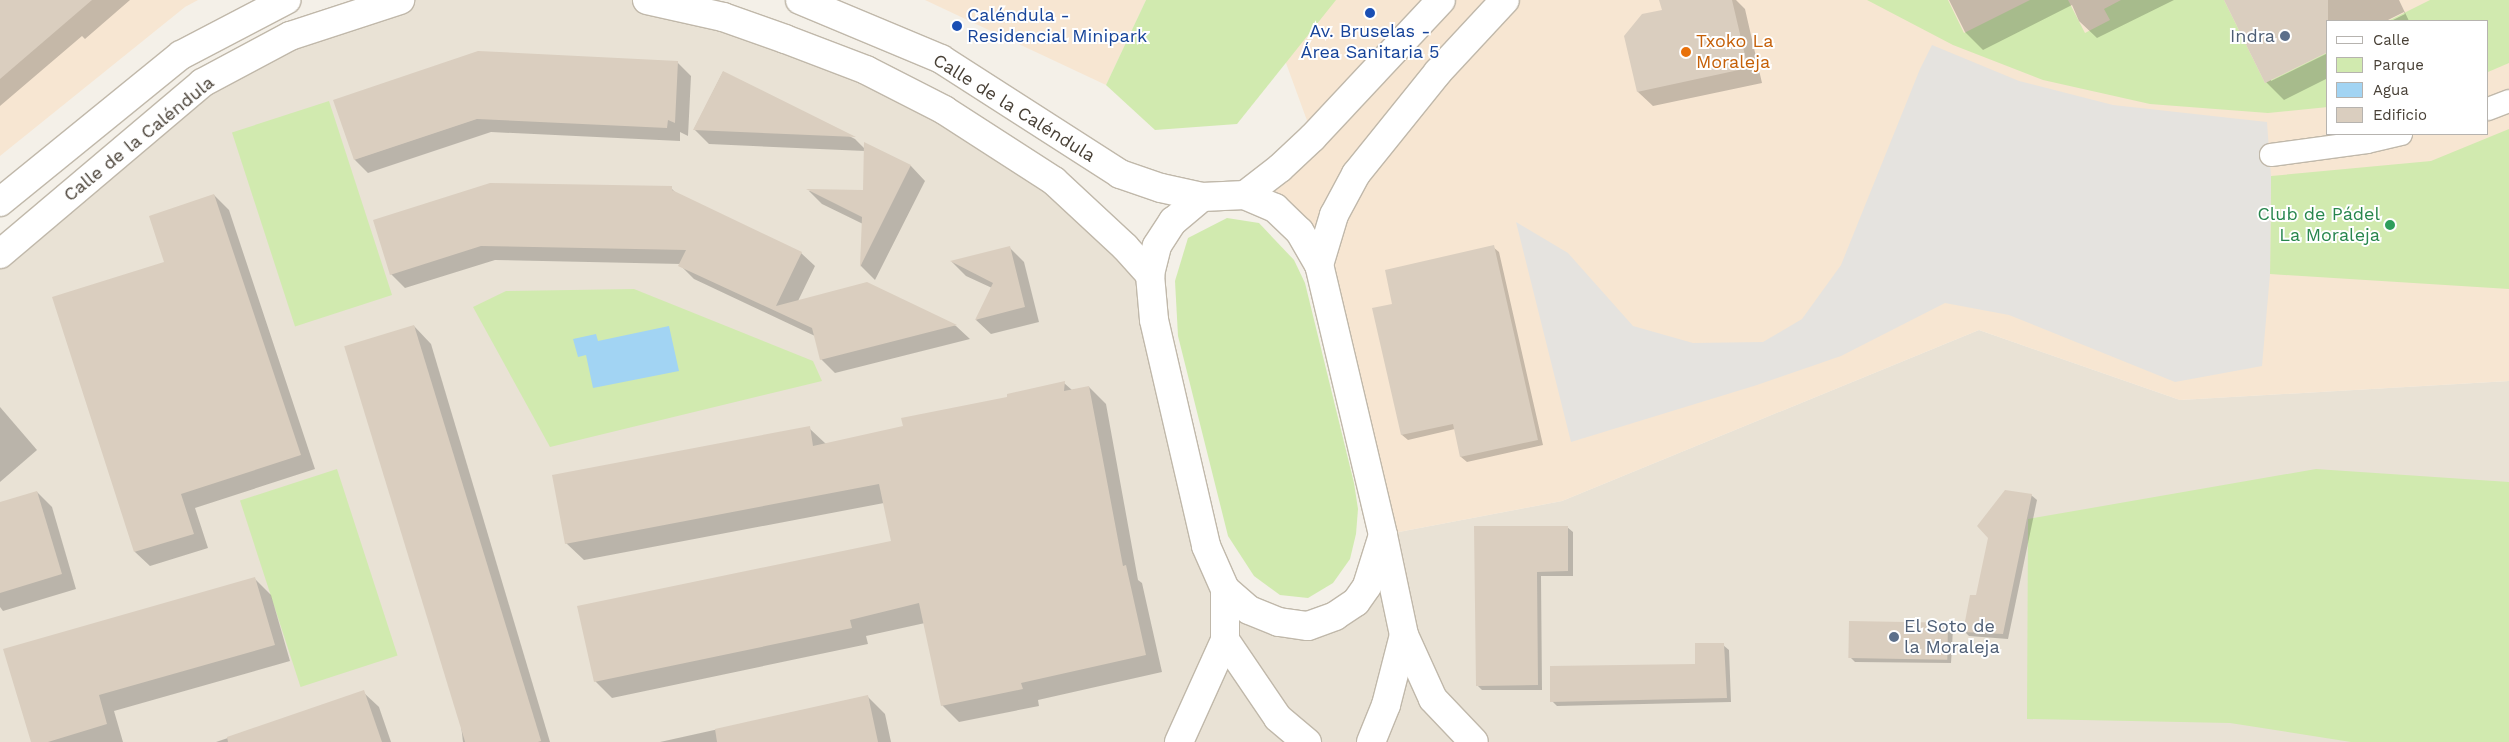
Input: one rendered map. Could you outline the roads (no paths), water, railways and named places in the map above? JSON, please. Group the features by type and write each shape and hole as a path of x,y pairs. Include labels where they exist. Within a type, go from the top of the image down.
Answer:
{"street":[{"name":"Calle de la Caléndula","path":"0,202 181,55 286,0"},
{"name":"Calle de la Caléndula","path":"0,254 202,83 290,36 400,0"},
{"path":"647,0 723,17 786,39 866,70 944,110 1054,181 1125,247 1150,275"},
{"name":"Calle de la Caléndula","path":"800,0 940,59 1120,174 1161,188 1202,196 1245,195"},
{"path":"1441,0 1314,137 1280,168 1245,195 1275,208 1300,231 1319,265 1383,535 1404,635 1433,699 1474,742"},
{"path":"1319,265 1334,215 1356,174 1438,72 1505,0"},
{"path":"2489,109 2509,101"},
{"path":"2270,155 2367,142 2397,135"},
{"path":"1202,196 1173,221 1157,246 1150,275 1154,320 1206,546 1226,589 1249,610 1279,622 1308,626 1334,616 1356,602 1367,586 1383,535"},
{"path":"1179,742 1225,640 1226,589"},
{"path":"1371,742 1386,705 1404,635"},
{"path":"1225,640 1278,718 1307,742"}],"water":[{"path":"669,326 679,371 593,388 586,355 578,357 573,339 596,334 598,341"}],"place":[{"name":"Av. Bruselas - Área Sanitaria 5","path":"1370,13"},
{"name":"Caléndula - Residencial Minipark","path":"957,26"},
{"name":"Indra","path":"2285,36"},
{"name":"Txoko La Moraleja","path":"1686,52"},
{"name":"Club de Pádel La Moraleja","path":"2390,225"},
{"name":"El Soto de la Moraleja","path":"1894,637"}]}
